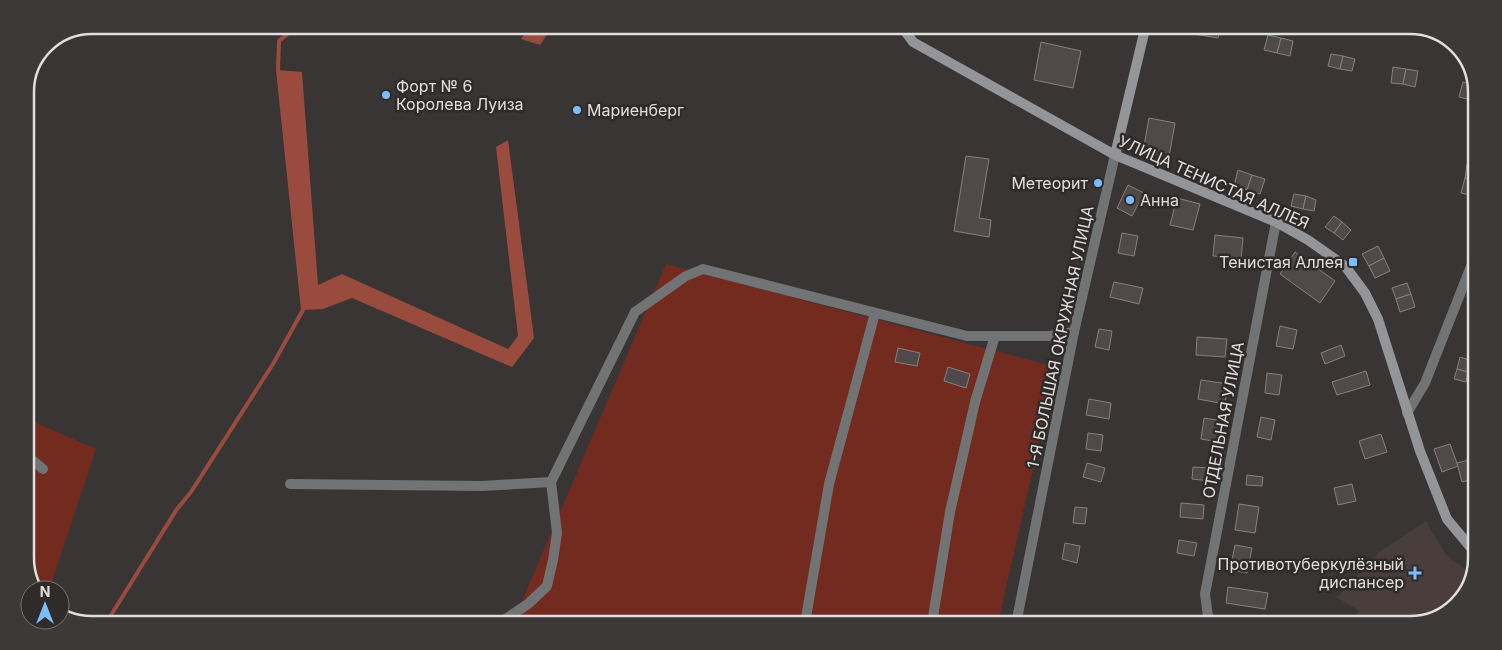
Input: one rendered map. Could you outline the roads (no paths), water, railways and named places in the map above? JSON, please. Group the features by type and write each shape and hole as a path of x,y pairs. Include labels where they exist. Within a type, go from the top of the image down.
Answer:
{"main road":[{"name":"УЛИЦА ТЕНИСТАЯ АЛЛЕЯ","path":"908,34 914,42 1115,156 1276,222 1308,240 1345,266 1365,293 1378,319 1407,413 1446,519 1468,545"},
{"name":"1-Я БОЛЬШАЯ ОКРУЖНАЯ УЛИЦА","path":"1115,156 1144,34"}],"street":[{"name":"1-Я БОЛЬШАЯ ОКРУЖНАЯ УЛИЦА","path":"1018,616 1074,332 1115,156"},
{"name":"ОТДЕЛЬНАЯ УЛИЦА","path":"1208,616 1205,594 1276,222"},
{"path":"510,616 528,604 547,586 556,534 551,482 635,312 686,276 703,269 967,336 1051,336 1074,332"},
{"path":"1407,413 1425,383 1468,274"},
{"path":"806,616 829,484 875,312"},
{"path":"933,616 952,503 975,402 995,336"},
{"path":"34,462 43,469"},
{"path":"290,484 482,486 551,482"}],"waterway":[{"path":"110,616 177,509 191,492 273,364 303,310 278,70 279,41 287,34"}],"place":[{"name":"Форт № 6 Королева Луиза","path":"386,95"},
{"name":"Мариенберг","path":"577,110"},
{"name":"Метеорит","path":"1098,183"},
{"name":"Анна","path":"1130,200"},
{"name":"Тенистая Аллея","path":"1353,262"},
{"name":"Противотуберкулёзный диспансер","path":"1415,573"}]}
